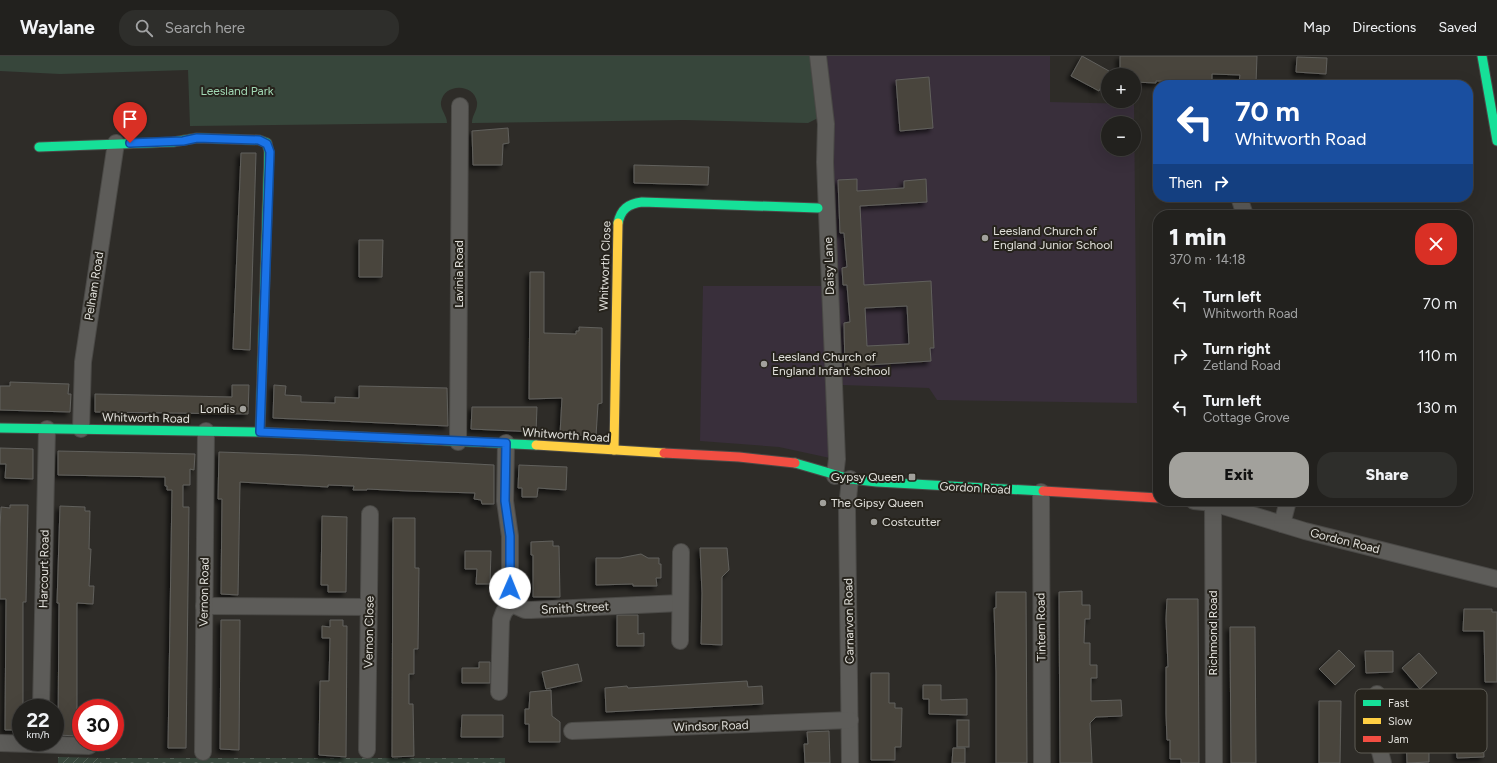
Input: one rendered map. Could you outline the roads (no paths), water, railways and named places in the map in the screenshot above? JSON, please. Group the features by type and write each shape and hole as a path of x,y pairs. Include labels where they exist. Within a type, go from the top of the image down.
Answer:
{"street":[{"name":"Daisy Lane","path":"818,56 826,124 825,162 837,459 843,477"},
{"path":"1482,56 1497,141"},
{"name":"Lavinia Road","path":"458,442 460,106"},
{"path":"39,147 173,142 197,138 259,140 267,144 270,152 260,432"},
{"name":"Pelham Road","path":"81,429 83,362 116,143"},
{"name":"Whitworth Close","path":"614,450 617,230 619,215 622,209 634,203 650,202 818,208"},
{"name":"Whitworth Road","path":"0,428 260,432 506,443 739,457 794,464"},
{"name":"Harcourt Road","path":"41,699 47,429"},
{"name":"Vernon Road","path":"203,752 206,431"},
{"path":"499,692 501,620 504,612 513,602 510,588 510,536 505,501 506,443"},
{"name":"Gordon Road","path":"794,464 843,477 878,482 1153,498"},
{"name":"Carnarvon Road","path":"843,477 848,508 850,763"},
{"name":"Tintern Road","path":"1041,492 1042,763"},
{"name":"Richmond Road","path":"1213,506 1214,763"},
{"name":"Gordon Road","path":"1223,506 1305,531 1495,578"},
{"path":"1282,524 1287,506"},
{"name":"Vernon Close","path":"367,750 370,514"},
{"path":"680,641 681,552"},
{"name":"Smith Street","path":"513,602 520,608 531,610 680,603"},
{"path":"204,606 369,607"},
{"name":"Windsor Road","path":"572,731 850,720"},
{"path":"0,743 12,743"},
{"path":"1380,753 1383,763"}],"place":[{"name":"Leesland Church of England Junior School","path":"985,238"},
{"name":"Leesland Church of England Infant School","path":"764,364"},
{"name":"Londis","path":"243,409"},
{"name":"Gypsy Queen","path":"912,477"},
{"name":"The Gipsy Queen","path":"823,503"},
{"name":"Costcutter","path":"874,522"}],"park label":[{"name":"Leesland Park","path":"237,91"}]}
